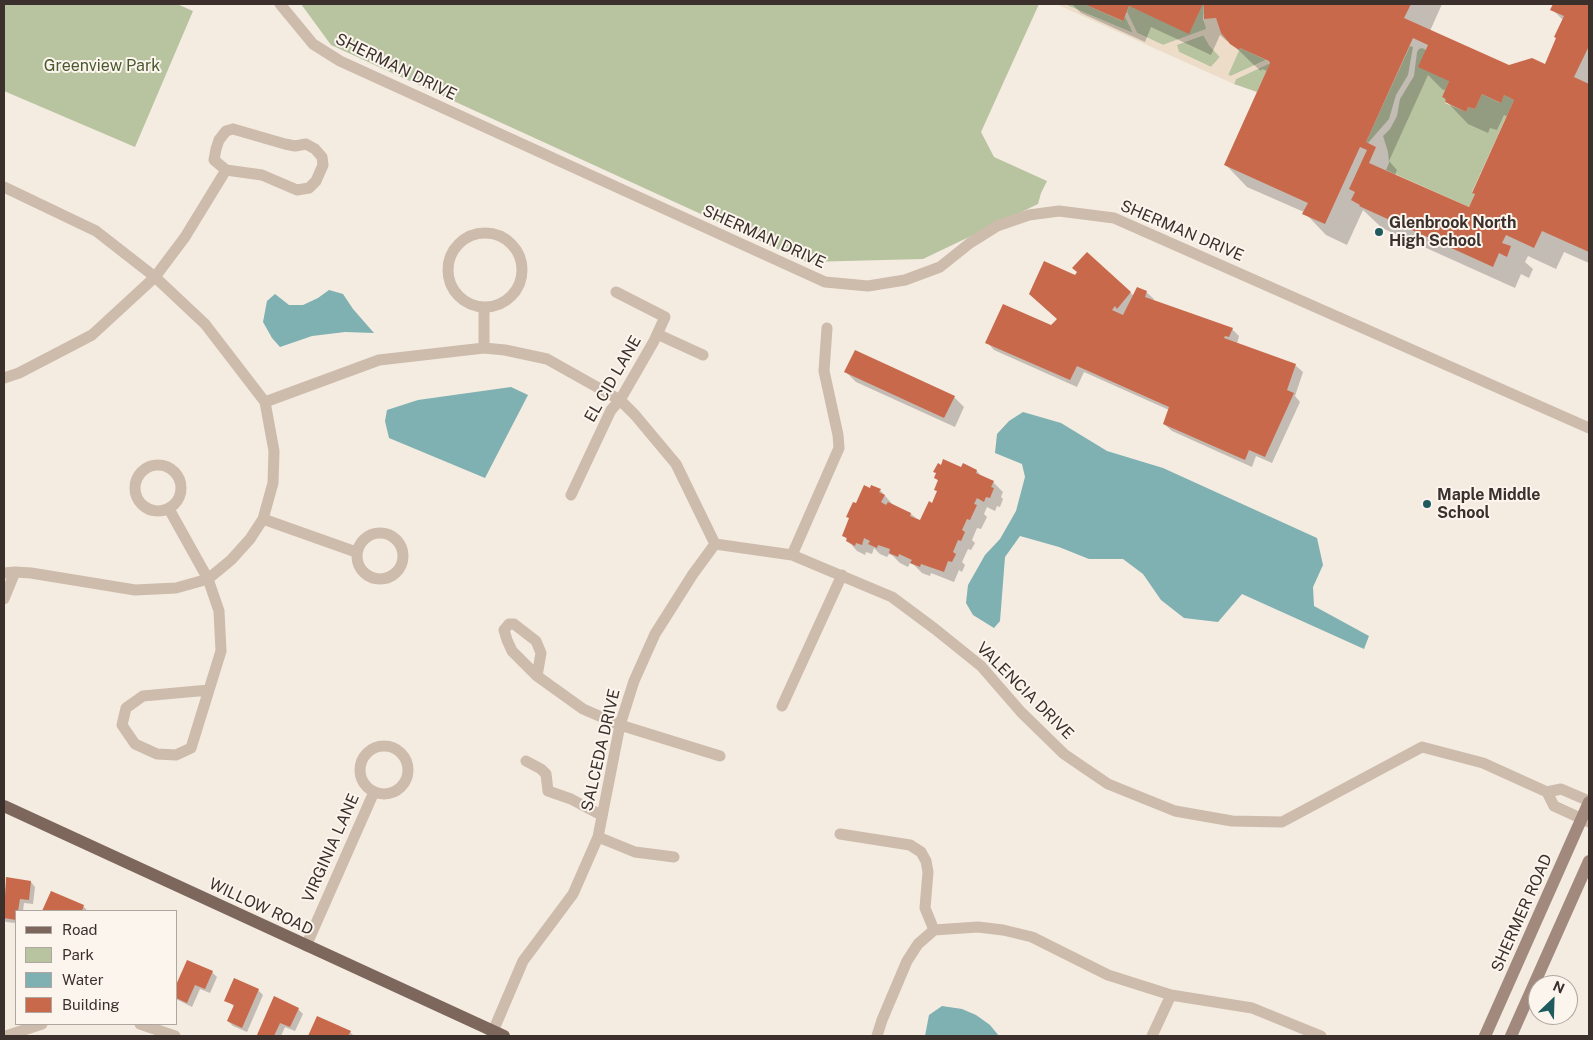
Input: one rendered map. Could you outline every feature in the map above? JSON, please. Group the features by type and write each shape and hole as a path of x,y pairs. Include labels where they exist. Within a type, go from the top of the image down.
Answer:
{"main road":[{"name":"SHERMER ROAD","path":"1485,1036 1586,820 1589,802"},
{"name":"WILLOW ROAD","path":"4,806 496,1035"},
{"path":"1511,1036 1589,860"}],"street":[{"name":"SHERMAN DRIVE","path":"280,4 313,44 340,61 825,282 868,286 905,280 940,267 970,243 997,226 1029,215 1059,211 1114,218 1589,428"},
{"path":"232,129 284,144 295,146 306,144 315,149 322,157 323,165 316,181 309,188 297,190 262,175 226,170 214,160 219,140 226,131 232,129"},
{"path":"4,378 19,373 92,335 155,277 185,237 226,170"},
{"path":"4,186 96,231 155,277 205,324 265,402 274,451 273,482 262,519 250,540 231,560 208,579 176,588 135,590 31,573 9,573 4,599"},
{"path":"485,233 496,235 511,245 520,259 522,271 520,282 514,293 501,303 484,308 471,305 460,298 452,288 448,276 448,263 452,251 461,241 472,235 485,233"},
{"name":"EL CID LANE","path":"570,495 611,410 620,400 665,318 616,292"},
{"path":"484,308 484,348"},
{"path":"792,555 839,448 824,371 827,328"},
{"name":"EL CID LANE","path":"657,334 703,355"},
{"path":"265,402 379,360 484,348 505,350 546,359 620,400 676,464 715,544"},
{"path":"155,465 168,467 180,479 181,493 176,503 169,509 150,510 137,497 135,489 137,479 149,467 155,465"},
{"path":"169,509 208,579 219,611 222,651 190,748 176,755 157,754 135,744 122,725 126,708 143,696 209,690"},
{"path":"262,519 356,552"},
{"path":"376,533 384,533 391,536 401,546 403,561 394,575 387,579 379,580 371,578 359,568 356,552 363,540 376,533"},
{"name":"VALENCIA DRIVE","path":"715,544 792,555 892,597 935,628 981,666 1021,712 1064,754 1108,784 1175,811 1232,821 1282,822 1422,747 1483,763 1547,792 1561,789 1589,802"},
{"name":"SALCEDA DRIVE","path":"496,1035 522,961 573,894 598,837 620,724 634,681 655,634 693,574 715,544"},
{"path":"782,706 842,575"},
{"path":"537,676 583,708 620,724 720,756"},
{"name":"VIRGINIA LANE","path":"380,745 395,748 402,752 409,767 405,783 391,793 382,794 374,792 363,782 360,766 362,759 367,753 380,745"},
{"path":"526,761 546,774 548,791 571,799 601,815"},
{"name":"VIRGINIA LANE","path":"306,946 374,792"},
{"name":"VALENCIA DRIVE","path":"1547,792 1554,806 1586,820"},
{"path":"840,834 910,845 921,852 926,861 928,872 925,908 934,930"},
{"name":"SALCEDA DRIVE","path":"598,837 635,852 674,857"},
{"path":"878,1036 882,1020 906,961 918,944 934,930 978,927 1003,930 1032,937 1108,975 1172,995 1252,1008 1309,1034 1321,1036"},
{"path":"1152,1036 1172,995"},
{"path":"6,1036 39,1025"},
{"path":"143,1025 175,1036"}],"green space":[{"name":"Greenview Park","path":"4,4 177,4 193,11 135,147 4,91"},
{"path":"301,4 1039,4 981,132 994,157 1047,181 1038,204 923,259 806,262 331,45"},
{"path":"1064,4 1084,4 1122,21 1125,16 1133,33"},
{"path":"1203,4 1203,19 1207,29 1163,45 1137,33 1127,12 1129,6 1189,33"},
{"path":"1204,35 1209,45 1220,57 1211,67 1179,52 1176,45"},
{"path":"1410,46 1413,47 1408,75 1396,95 1389,119 1368,143 1366,142"},
{"path":"1240,48 1266,60 1231,76 1228,75"},
{"path":"1422,48 1426,50 1449,81 1442,97 1446,99 1445,103 1466,112 1468,107 1475,109 1482,94 1500,103 1504,95 1514,100 1472,192 1475,194 1469,207 1386,170 1389,163 1383,136 1390,129 1397,116 1400,99 1414,76 1417,52"},
{"path":"1270,63 1257,92 1234,84 1236,79"}],"shaded area":[{"path":"1056,4 1064,4 1133,33 1125,16 1127,12 1137,33 1163,45 1206,29 1204,19 1216,18 1221,33 1230,44 1239,50 1228,75 1231,76 1266,60 1270,63 1236,79 1234,84","holes":["1203,35 1220,57 1211,67 1179,52 1177,45"]}],"water":[{"path":"329,290 343,294 353,309 374,333 345,332 312,336 280,347 272,338 263,322 267,301 275,294 289,305 303,305"},
{"path":"511,387 528,395 485,478 389,438 385,421 387,410 418,400"},
{"path":"1023,412 1061,423 1107,451 1163,468 1317,538 1323,565 1313,587 1314,606 1369,636 1364,649 1242,594 1218,622 1184,618 1161,600 1143,574 1123,559 1089,559 1059,547 1020,536 1005,557 1000,621 994,628 973,615 966,603 968,585 985,555 1000,539 1016,511 1025,477 1022,464 995,453 997,434 1009,421"},
{"path":"942,1006 962,1009 976,1015 990,1025 999,1036 925,1036 929,1015"}],"building":[{"path":"1084,4 1203,4 1189,34 1129,6 1123,21"},
{"name":"Glenbrook North High School","path":"1204,4 1411,4 1404,18 1509,65 1532,58 1545,64 1556,38 1554,37 1564,16 1550,10 1553,4 1589,4 1589,46 1574,77 1589,84 1589,252 1542,231 1534,248 1506,235 1502,243 1511,246 1507,257 1499,253 1493,267 1359,206 1351,200 1355,192 1349,189 1367,150 1360,147 1325,224 1302,214 1308,203 1224,165 1270,63 1240,48 1239,50 1230,44 1221,33 1216,18 1204,19","holes":["1413,38 1428,45 1418,67 1449,81 1442,97 1446,99 1445,102 1466,112 1468,107 1475,109 1482,94 1501,103 1504,95 1514,100 1472,193 1475,194 1469,207 1369,163 1376,147 1366,142"]},
{"path":"1087,252 1131,292 1117,309 1115,306 1112,310 1123,315 1137,287 1147,291 1145,297 1233,328 1229,337 1225,336 1224,338 1296,364 1287,390 1294,393 1265,457 1249,450 1245,460 1163,424 1169,407 1077,366 1070,380 985,343 1003,304 1051,325 1057,319 1029,294 1044,261 1075,275 1077,272 1072,268"},
{"path":"855,350 955,396 944,418 844,372"},
{"path":"943,459 961,467 963,463 977,470 976,473 994,481 991,487 994,488 990,498 986,497 984,502 977,498 974,504 977,505 970,520 967,519 962,530 965,532 961,541 958,540 953,552 956,554 952,562 948,561 944,572 921,564 920,567 910,563 912,560 899,554 898,557 889,553 890,549 878,545 877,548 868,544 870,541 864,538 862,545 856,543 855,546 846,541 847,538 842,536 849,518 846,517 853,502 856,503 864,485 870,488 871,485 881,489 879,492 885,495 881,502 886,505 888,502 911,513 910,516 920,520 929,501 932,503 937,491 934,490 938,480 934,478 936,473 933,472 938,463 941,465"},
{"path":"6,877 31,881 29,900 20,899 18,910 15,910 15,920 4,918"},
{"path":"51,891 84,905 82,910 42,910"},
{"path":"187,960 213,971 205,989 195,985 187,1003 178,999 178,980"},
{"path":"234,978 259,989 242,1028 227,1021 234,1005 224,1001"},
{"path":"274,996 299,1008 290,1027 280,1023 274,1036 257,1035"},
{"path":"317,1016 351,1031 348,1036 308,1036"}],"place":[{"name":"Glenbrook North High School","path":"1379,232"},
{"name":"Maple Middle School","path":"1427,504"}]}
